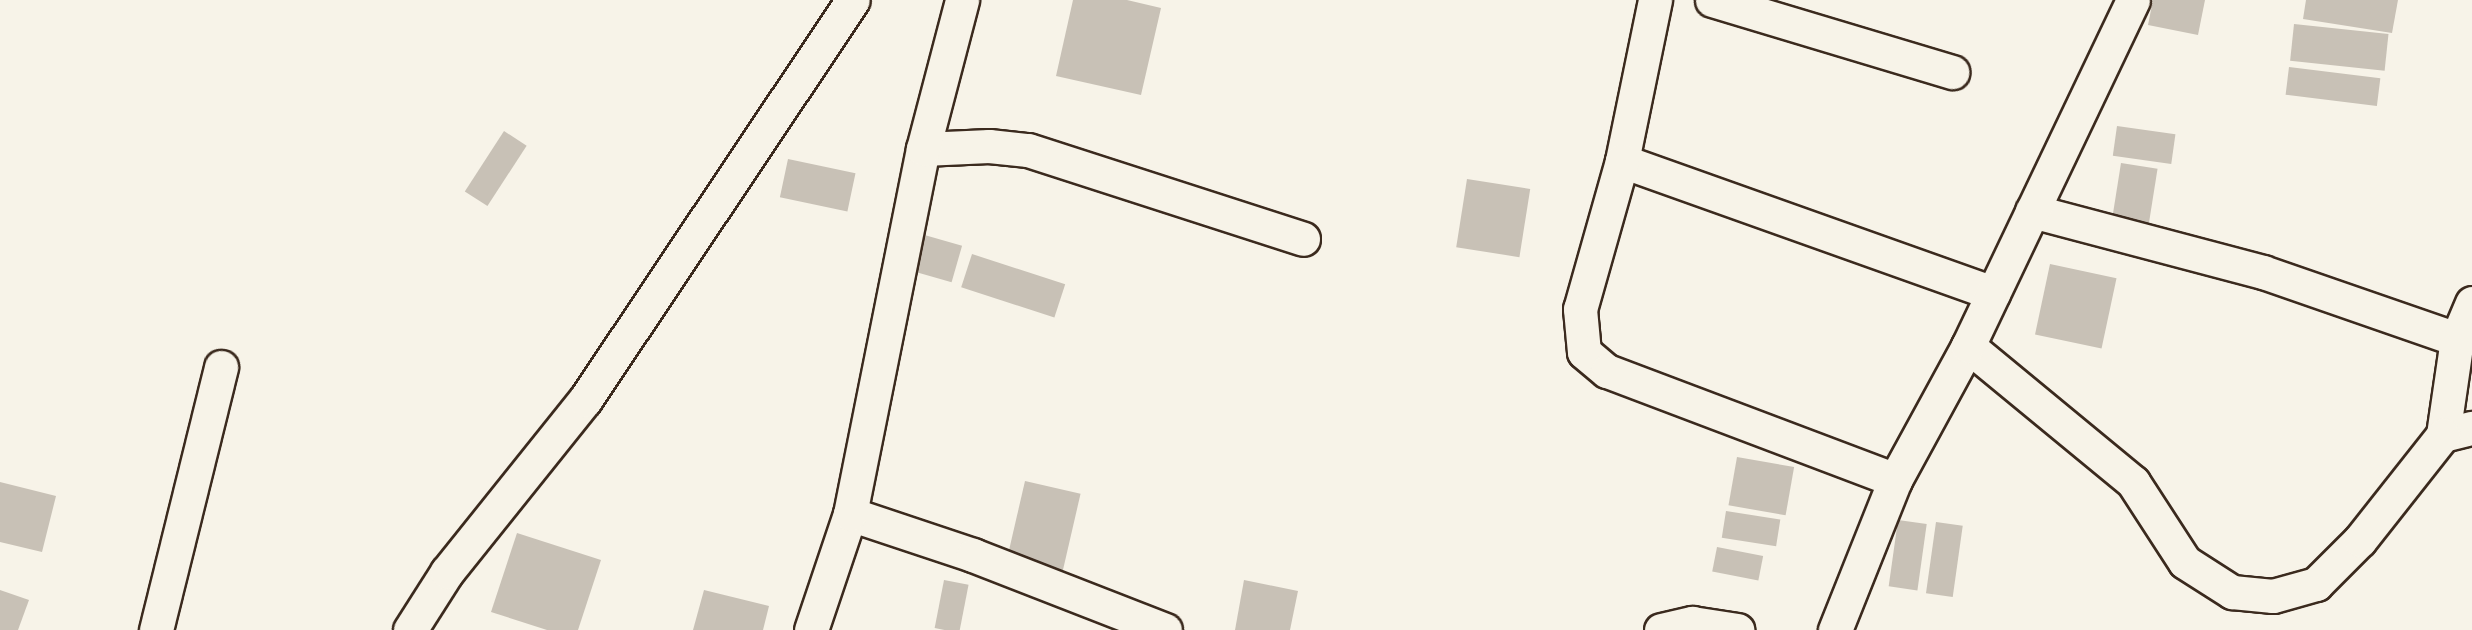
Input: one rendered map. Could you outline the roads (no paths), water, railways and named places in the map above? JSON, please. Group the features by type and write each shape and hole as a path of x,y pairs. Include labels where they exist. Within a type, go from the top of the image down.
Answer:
{"street":[{"path":"410,630 447,572 585,400 853,0"},
{"path":"811,630 850,514 923,149 962,0"},
{"path":"1655,0 1622,161 1580,309 1584,352 1607,371 1895,480"},
{"path":"1712,0 1952,72"},
{"path":"1835,630 1895,480 1968,346 2133,0"},
{"path":"923,149 989,146 1028,150 1303,239"},
{"path":"1622,161 1993,293"},
{"path":"2032,211 2263,272 2457,339"},
{"path":"1968,346 2133,483 2185,562 2232,592 2273,596 2316,584 2360,540 2458,431 2457,339 2472,303"},
{"path":"156,630 221,367"},
{"path":"850,514 973,555 1166,630"},
{"path":"1661,630 1692,623 1737,630"}]}
